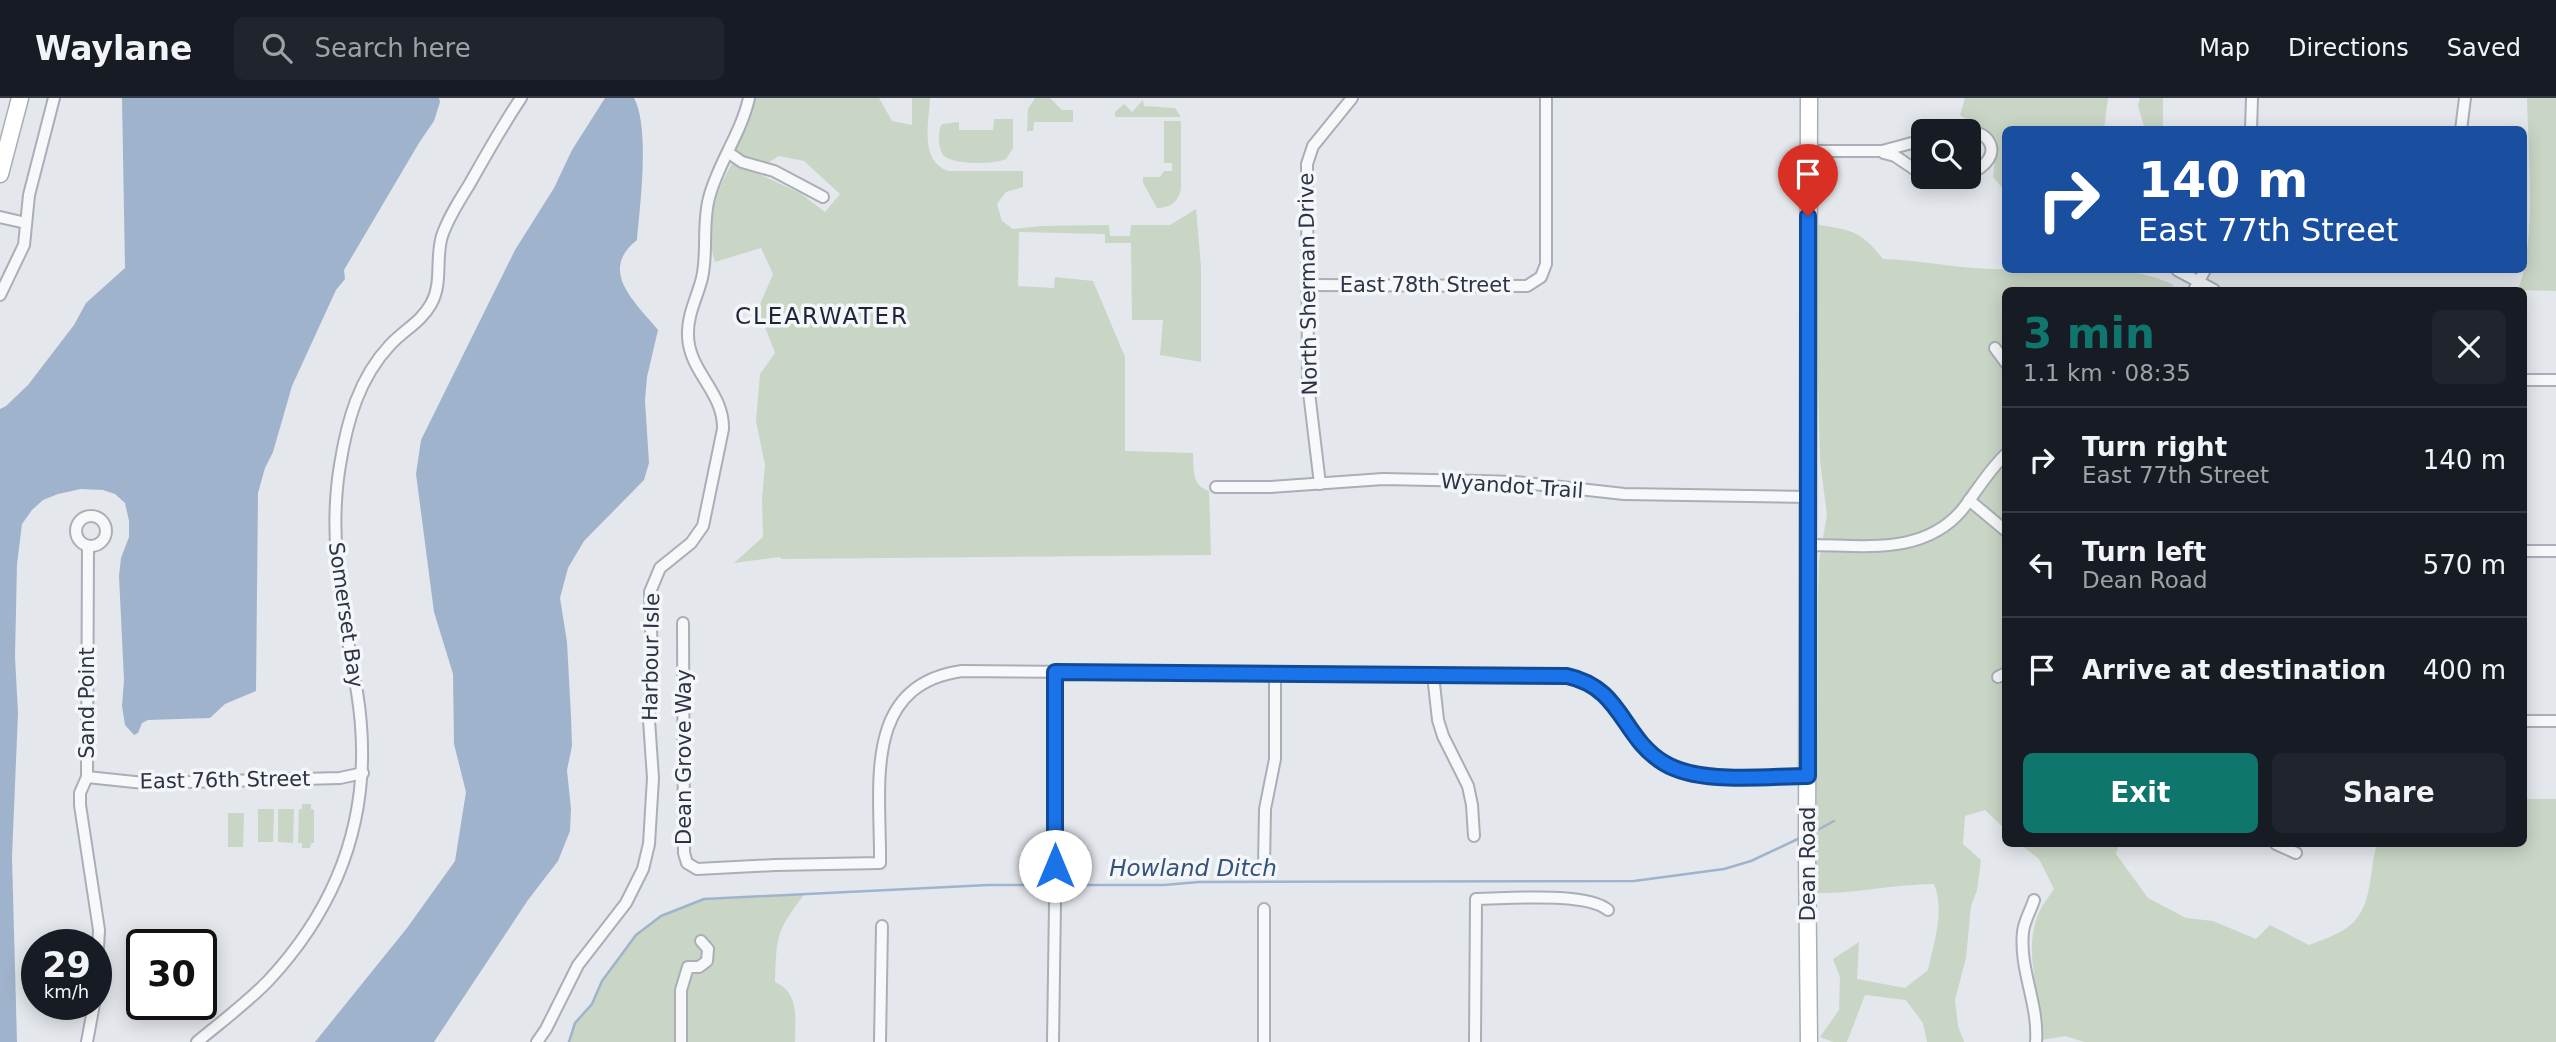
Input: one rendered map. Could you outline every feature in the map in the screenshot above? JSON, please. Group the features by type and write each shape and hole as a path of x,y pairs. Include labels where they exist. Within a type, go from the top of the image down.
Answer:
{"street":[{"path":"0,174 20,98"},
{"path":"0,295 24,246 29,195 54,98"},
{"name":"Somerset Bay","path":"197,1042 267,982 312,925 335,881 353,837 363,773 360,712 335,550 336,499 344,444 357,397 373,366 392,342 422,317 433,302 438,282 439,247 447,223 521,98"},
{"name":"Harbour Isle","path":"537,1042 583,957 632,892 648,853 653,772 649,720 652,662 649,596 660,568 689,545 703,526 723,429 719,401 692,359 688,329 703,270 704,228 709,198 742,122 749,98"},
{"name":"North Sherman Drive","path":"1320,484 1307,384 1308,155 1352,98"},
{"name":"East 78th Street","path":"1307,285 1527,286 1540,279 1546,264 1546,98"},
{"name":"Dean Road","path":"1809,98 1809,1042"},
{"path":"2252,98 2252,126"},
{"path":"2462,126 2465,98"},
{"path":"1981,133 1991,144 1992,152 1981,165"},
{"path":"1809,152 1882,151 1911,143"},
{"path":"1882,151 1911,167"},
{"path":"729,153 742,162 774,172 823,197"},
{"path":"0,217 26,223"},
{"path":"2181,273 2197,286"},
{"path":"1995,348 2002,358"},
{"path":"2527,380 2556,380"},
{"path":"1809,545 1890,546 1911,542 1942,528 1969,500 1979,484 2002,458"},
{"name":"Wyandot Trail","path":"1216,487 1270,487 1383,479 1516,482 1624,494 1809,497"},
{"path":"1969,500 2002,528"},
{"name":"Sand Point","path":"88,546 87,777 81,790 80,805 99,929"},
{"path":"2527,551 2556,551"},
{"name":"Dean Grove Way","path":"683,623 683,833 687,863 697,869 775,864 880,863 883,739 892,715 907,695 928,680 947,673 1055,672"},
{"path":"1055,866 1055,672 1558,675 1580,679 1603,692 1647,750 1672,768 1706,776 1808,776"},
{"path":"1264,864 1265,810 1275,759 1275,673"},
{"path":"1433,675 1436,714 1443,736 1468,786 1474,836"},
{"path":"2527,721 2556,721"},
{"name":"East 76th Street","path":"87,777 144,783 340,778 363,773"},
{"path":"2283,847 2296,853"},
{"path":"1475,1042 1476,900 1578,899 1595,902 1608,911"},
{"path":"2034,900 2023,930 2025,969 2037,1026 2036,1042"},
{"path":"1054,1042 1055,904"},
{"path":"1264,909 1264,1042"},
{"path":"880,1042 882,926"},
{"path":"681,1042 682,983 688,967 699,968 707,961 708,949 701,941"},
{"path":"87,1042 91,1020"}],"green space":[{"path":"753,98 879,98 892,121 912,125 912,98 930,98 928,140 933,159 940,166 949,171 1023,171 1023,187 1006,192 997,204 1002,221 1013,229 1109,225 1110,236 1130,236 1131,225 1170,225 1196,209 1201,266 1201,362 1160,355 1163,320 1132,320 1131,243 1105,243 1105,234 1019,232 1018,286 1054,288 1055,277 1093,281 1125,357 1125,451 1193,453 1196,481 1209,491 1211,555 780,557 734,563 763,537 765,465 756,421 760,374 775,353 758,309 773,274 761,248 715,262 711,223 716,197 733,162 800,193 825,212 840,194 804,161 779,156 766,164 746,158 734,148 747,123"},
{"path":"1035,98 1050,98 1062,110 1073,110 1073,122 1034,122 1033,131 1027,131 1028,109"},
{"path":"1965,98 2108,98 2104,126 2002,126 2002,188 1993,177 1997,140 1981,129 1981,119 1966,119 1960,115"},
{"path":"2140,98 2163,98 2163,126 2144,126 2138,106"},
{"path":"2527,98 2556,98 2556,291 2527,290 2527,287 2519,287 2523,273 2527,273 2530,170"},
{"path":"1143,100 1144,106 1175,108 1181,117 1115,117 1115,112 1124,104 1132,112"},
{"path":"994,119 1013,119 1013,148 1006,159 973,163 955,161 943,155 939,139 942,124 959,122 959,130 993,130"},
{"path":"1164,121 1181,121 1181,189 1173,203 1157,208 1143,183 1143,177 1160,177 1164,171 1172,171 1172,163 1164,163"},
{"path":"1814,224 1853,232 1883,259 2002,269 2002,273 2134,273 2150,276 2174,287 2002,287 2002,826 1985,810 1965,816 1963,844 1981,860 1977,890 1971,906 1966,958 1955,1000 1958,1026 1964,1042 1927,1042 1923,1023 1906,1000 1865,995 1847,1042 1833,1042 1820,1037 1839,1010 1840,977 1833,959 1859,942 1857,979 1905,988 1928,970 1939,905 1934,884 1816,893 1819,561 1827,515 1820,461"},
{"path":"2527,799 2556,799 2556,1042 2084,1042 2065,1036 2042,1040 2032,944 2039,912 2054,889 2039,859 2024,847 2118,847 2116,854 2148,898 2186,918 2213,921 2256,939 2270,925 2309,945 2345,929 2360,914 2368,892 2377,847 2527,847"},
{"path":"302,804 311,804 311,809 314,810 314,843 311,843 310,848 302,848 302,843 298,843 299,809 302,809"},
{"path":"258,809 274,809 273,842 258,842"},
{"path":"278,809 294,809 293,843 278,842"},
{"path":"228,813 244,813 243,847 228,847"},
{"path":"804,895 783,927 776,955 775,982 789,993 792,1000 795,1042 569,1042 575,1023 592,1004 602,981 636,935 661,916 704,899"}],"water":[{"path":"122,98 439,98 440,102 434,121 344,270 345,279 336,290 292,386 273,452 265,468 258,493 256,691 225,704 210,718 148,720 142,723 138,733 134,735 125,725 122,706 124,680 119,576 121,558 129,537 125,503 115,494 103,490 81,489 43,500 22,524 17,564 15,657 18,713 12,857 17,1042 0,1042 0,409 28,385 74,325 86,303 125,268"},
{"path":"605,98 634,98 639,111 643,167 637,240 620,263 621,275 632,298 658,330 647,377 645,400 649,463 644,480 584,541 568,568 560,598 567,642 571,716 572,746 567,770 570,831 558,861 528,900 434,1042 315,1042 407,928 455,861 466,792 454,744 453,674 434,612 416,474 421,440 515,250"}],"waterway":[{"name":"Howland Ditch","path":"1812,833 1834,821"},
{"name":"Howland Ditch","path":"569,1042 575,1023 592,1004 602,981 636,935 661,916 704,899 988,885 1634,881 1724,869 1751,861 1800,838"}],"district":[{"name":"CLEARWATER","path":"822,316"}],"route":[{"path":"1055,866 1055,672 1567,676 1580,679 1600,690 1647,750 1672,768 1706,776 1808,776 1808,216"}]}
